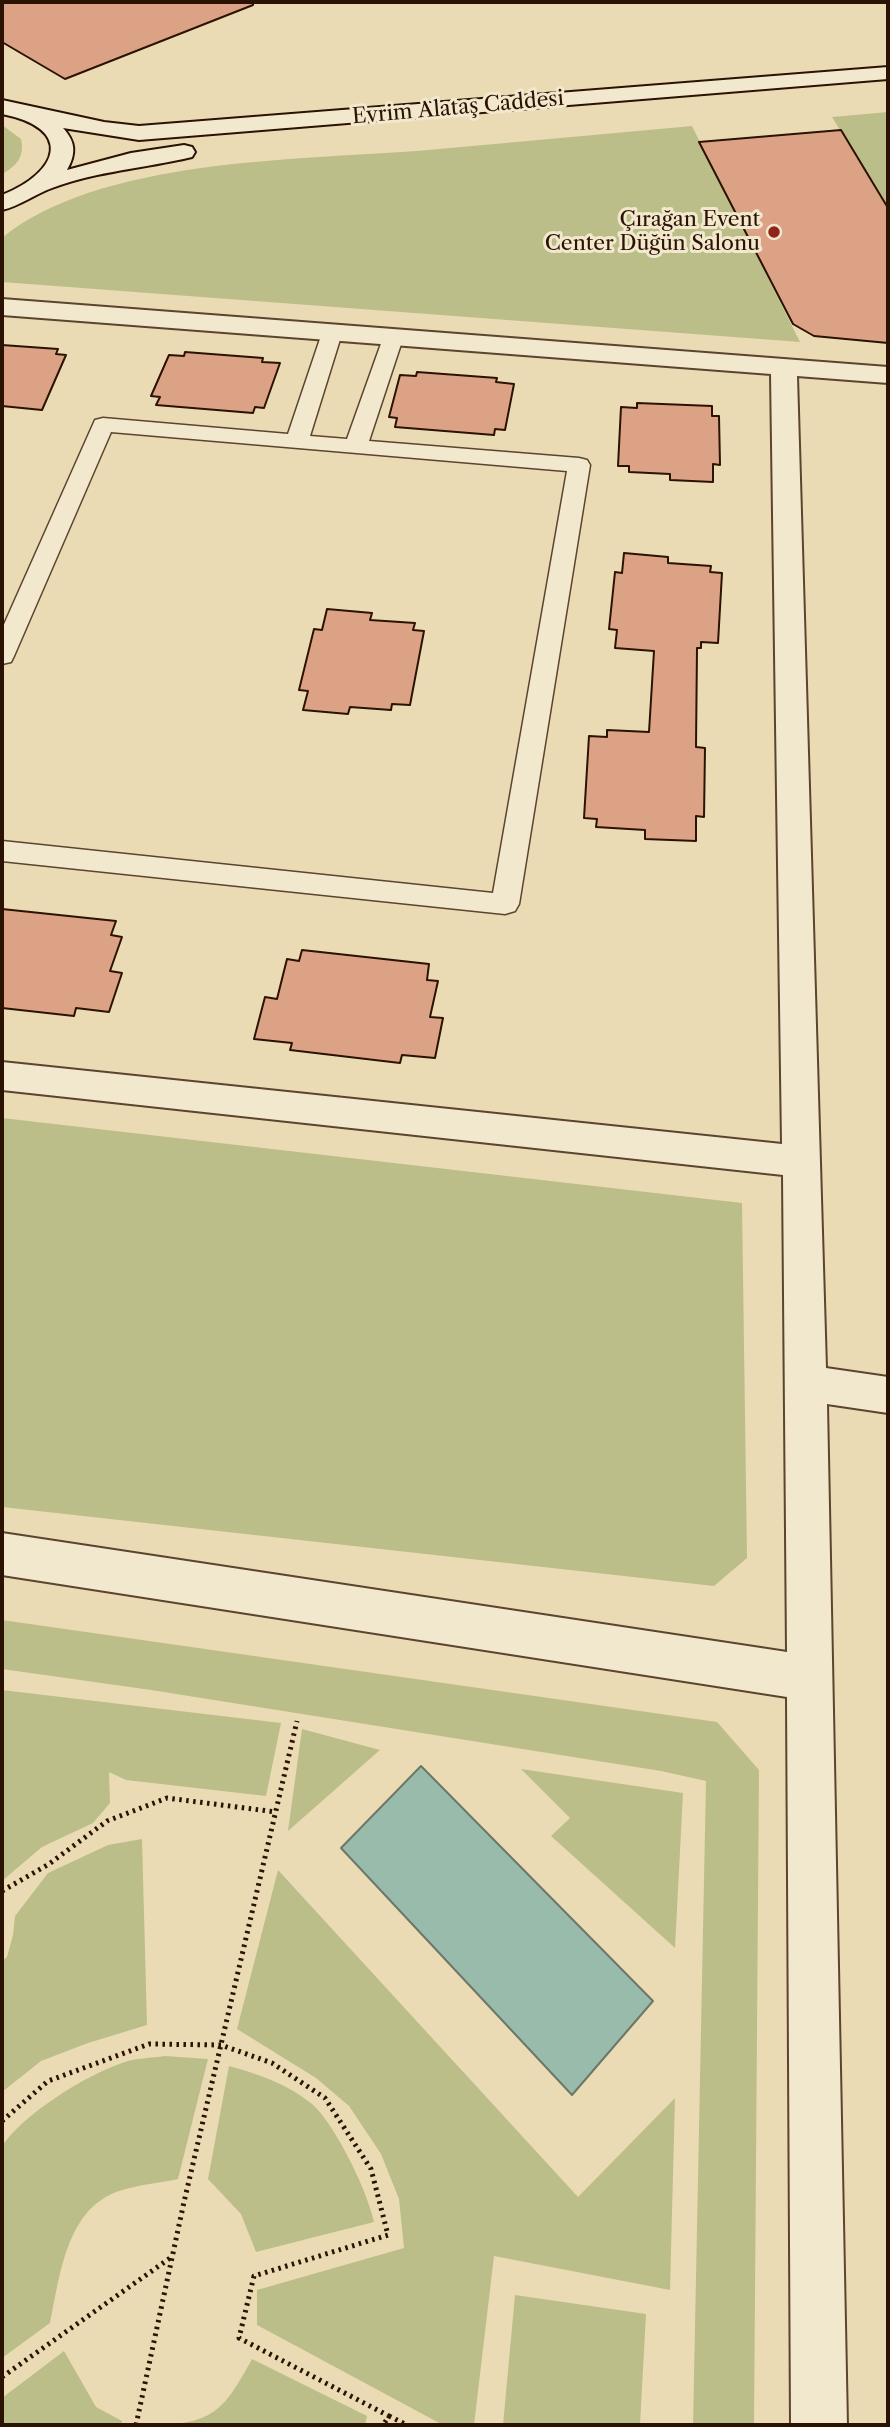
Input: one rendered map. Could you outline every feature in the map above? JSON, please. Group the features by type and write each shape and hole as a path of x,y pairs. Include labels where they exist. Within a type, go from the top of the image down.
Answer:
{"street":[{"name":"Evrim Alataş Caddesi","path":"2,107 104,129 139,133 888,73"},
{"path":"811,101 888,95"},
{"path":"2,203 43,183 131,160 222,147 665,113"},
{"path":"29,114 49,124 61,138 64,154 56,170 43,183"},
{"path":"2,307 888,375"},
{"path":"784,368 807,1383 819,2425"},
{"path":"2,1076 802,1163"},
{"path":"807,1383 888,1395"},
{"path":"2,1554 811,1678"}],"lane":[{"path":"297,442 332,333"},
{"path":"356,446 393,338"},
{"path":"2,656 103,425 579,465 505,904 2,851"}],"path":[{"path":"136,2425 298,1721"},
{"path":"2,1891 49,1864 107,1821 167,1798 276,1812"},
{"path":"2,2121 48,2081 149,2044 222,2045 272,2063 324,2098 371,2169 388,2235 254,2276 239,2338 407,2425"},
{"path":"2,2376 173,2256"},
{"path":"383,2425 389,2416"}],"green space":[{"path":"888,112 888,208 832,117"},
{"path":"2,125 21,139 22,151 19,160 2,174"},
{"path":"692,126 800,342 2,282 2,238 42,212 90,192 143,178 257,162 417,151"},
{"path":"2,1118 742,1203 747,1558 714,1586 2,1507"},
{"path":"2,1620 717,1722 759,1770 754,2425 693,2425 706,1781 661,1771 2,1669"},
{"path":"2,1690 281,1723 266,1796 126,1780 109,1772 110,1803 93,1823 42,1847 2,1881"},
{"path":"302,1729 380,1750 288,1831"},
{"path":"521,1769 683,1793 675,1948 551,1836 570,1818"},
{"path":"142,1839 147,2025 41,2061 2,2092 2,1961 7,1957 15,1916 48,1873 108,1845"},
{"path":"278,1870 578,2197 675,2098 670,2290 494,2256 474,2425 443,2425 257,2325 257,2290 404,2248 399,2199 381,2154 349,2106 316,2078 237,2029"},
{"path":"165,2056 208,2059 178,2179 119,2191 101,2200 87,2213 68,2246 50,2323 2,2358 2,2146 40,2109 90,2077 127,2061"},
{"path":"229,2066 283,2085 312,2104 331,2127 349,2159 374,2222 256,2252 241,2214 208,2179"},
{"path":"515,2295 646,2314 640,2425 503,2425"},
{"path":"64,2351 96,2407 122,2421 121,2425 2,2425 2,2398"},
{"path":"252,2359 367,2416 365,2425 155,2425 192,2421 216,2410 234,2390"}],"shaded area":[{"path":"421,1766 653,2001 572,2095 341,1848"}],"building":[{"path":"2,2 253,2 253,5 65,79 2,42"},
{"name":"Çırağan Event Center Düğün Salonu","path":"841,130 888,208 888,343 814,336 793,324 699,142"},
{"path":"2,345 58,349 56,354 66,355 42,410 2,406"},
{"path":"185,352 263,358 262,362 280,363 264,408 255,407 253,413 156,405 160,397 151,396 169,355 184,356"},
{"path":"417,372 497,378 496,382 514,384 505,430 495,429 494,435 395,427 397,418 389,417 400,375 416,376"},
{"path":"637,403 712,406 712,416 719,416 720,465 713,464 713,482 670,480 670,474 629,472 629,466 618,466 621,407 637,408"},
{"path":"624,553 668,557 668,563 711,566 710,572 722,573 718,643 701,642 701,648 697,648 696,747 705,748 704,817 696,816 696,841 645,839 645,830 596,827 597,819 584,818 589,736 607,737 607,730 649,732 654,651 615,648 617,630 609,629 615,572 622,573"},
{"path":"327,609 372,613 370,620 415,623 413,630 424,631 410,705 392,704 391,710 350,707 348,714 303,710 308,691 299,690 314,629 322,630"},
{"path":"2,909 116,921 111,935 122,937 110,971 122,973 109,1012 76,1008 74,1016 2,1008"},
{"path":"302,950 429,964 427,980 438,981 430,1017 443,1018 435,1058 402,1055 400,1063 290,1050 292,1043 254,1039 265,997 277,999 287,959 299,961"}],"place":[{"name":"Çırağan Event Center Düğün Salonu","path":"774,232"}]}
